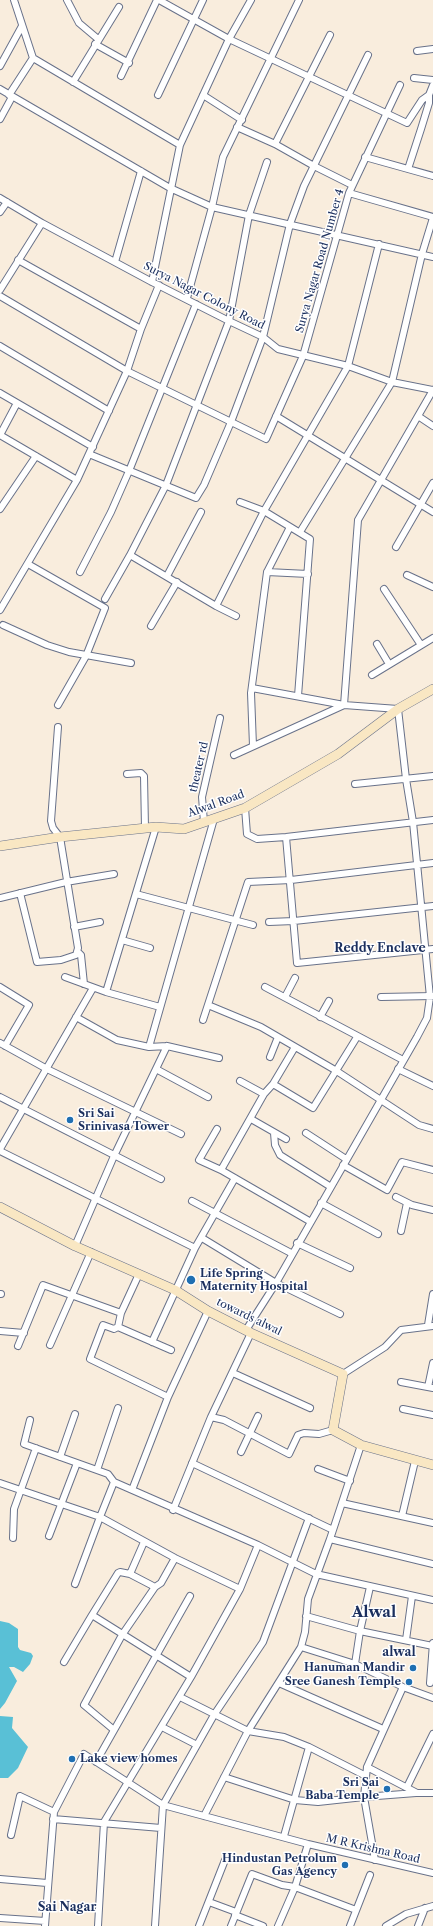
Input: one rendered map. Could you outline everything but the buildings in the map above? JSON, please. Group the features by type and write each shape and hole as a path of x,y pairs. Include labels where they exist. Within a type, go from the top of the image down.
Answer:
{"main road":[{"name":"Alwal Road","path":"0,846 60,837 145,828 184,829 245,808 338,754 398,709 433,689"},
{"name":"towards alwal","path":"0,1207 75,1246 175,1290 208,1311 249,1332 343,1374"},
{"path":"343,1374 333,1430 361,1445 433,1465"}],"street":[{"path":"14,0 32,58 180,145"},
{"path":"67,0 79,23 96,42 129,63"},
{"path":"121,76 129,63 158,0 229,39 407,123 422,100 429,95"},
{"path":"158,95 203,0"},
{"path":"152,282 180,145 229,39 252,0"},
{"path":"187,298 212,207 223,158 299,0"},
{"path":"73,82 118,7"},
{"path":"0,66 22,26"},
{"path":"275,144 330,36"},
{"path":"416,50 433,49"},
{"path":"89,454 196,498 204,485 231,422 263,336 290,224 314,166 368,55"},
{"path":"0,119 10,96 32,58"},
{"path":"414,78 433,80"},
{"name":"Surya Nagar Road Number 4","path":"231,422 266,439 304,356 336,235 352,185 400,85"},
{"path":"408,169 429,103 429,95 433,86"},
{"path":"0,89 170,188 212,207 379,244 433,258"},
{"path":"203,95 242,120"},
{"path":"237,127 275,144 352,185"},
{"path":"365,157 433,176"},
{"path":"105,599 130,555 166,485 229,321 249,215 266,162"},
{"path":"116,262 141,171"},
{"path":"300,532 392,382 422,254 433,217 349,193"},
{"name":"Surya Nagar Colony Road","path":"0,198 42,223 152,282 187,298 229,321 263,336 278,349 348,366 392,382 433,390"},
{"path":"0,212 7,202"},
{"path":"0,290 42,223"},
{"path":"216,606 264,511 348,366 379,244"},
{"path":"18,260 141,329"},
{"path":"0,610 78,480 127,371 141,329 159,285"},
{"path":"0,296 127,371 231,422"},
{"path":"80,572 111,512 196,304"},
{"path":"0,346 109,411"},
{"path":"344,706 358,520 433,390"},
{"path":"0,393 93,447"},
{"path":"17,403 0,435 78,480"},
{"path":"276,416 433,512"},
{"path":"418,416 433,426"},
{"path":"0,509 36,456"},
{"path":"396,547 433,483"},
{"path":"240,502 264,511 310,539 298,696"},
{"path":"167,576 201,512"},
{"path":"253,746 252,688 266,572 290,527"},
{"path":"130,555 178,582 216,606 236,616"},
{"path":"28,564 105,608 86,656 58,705"},
{"path":"266,572 308,574"},
{"path":"406,574 432,588"},
{"path":"151,626 178,582"},
{"path":"384,589 421,645"},
{"path":"3,625 46,645 86,656 131,663"},
{"path":"372,675 433,638"},
{"path":"377,644 389,664"},
{"path":"173,1510 211,1417 233,1373 249,1332 291,1253 331,1187 427,1018 431,996 425,950 418,865 398,709 344,706 252,688"},
{"path":"234,756 253,746 344,706"},
{"name":"theater rd","path":"204,822 202,797 220,718"},
{"path":"58,727 51,821 53,828 60,837 78,952 82,958 84,984"},
{"path":"127,774 141,774 144,776 145,828"},
{"path":"355,784 433,776"},
{"path":"245,808 247,834 257,839 433,820"},
{"path":"149,1047 214,818"},
{"path":"106,992 156,828"},
{"path":"286,837 291,880 297,963 433,949"},
{"path":"203,1020 248,882 291,880 433,863"},
{"path":"0,898 66,882 114,874"},
{"path":"20,893 37,962 61,960 76,955 78,952"},
{"path":"136,894 254,925"},
{"path":"269,922 294,921 421,906 433,906"},
{"path":"74,927 100,922"},
{"path":"122,940 150,948"},
{"path":"65,977 93,988 160,1007"},
{"path":"285,998 295,978"},
{"path":"0,987 29,1005 2,1044 47,1068 181,1134"},
{"path":"265,987 357,1037 404,1060"},
{"path":"93,988 0,1150 195,1248"},
{"path":"381,997 431,996"},
{"path":"320,1017 329,1001"},
{"path":"208,1005 261,1027 335,1070 379,1101 419,1125 433,1129"},
{"path":"76,1017 117,1040 149,1047 167,1046 219,1058"},
{"path":"270,1058 278,1037"},
{"path":"273,1084 313,1108 335,1070 357,1037"},
{"path":"75,1246 114,1156 167,1046"},
{"path":"221,1170 264,1094 273,1084 294,1047"},
{"path":"398,1068 433,1086"},
{"path":"156,1069 208,1097"},
{"path":"240,1080 264,1094"},
{"path":"0,1097 161,1179"},
{"path":"251,1119 286,1139"},
{"path":"217,1129 199,1160 221,1170 310,1222"},
{"path":"274,1133 275,1145 280,1156 331,1187"},
{"path":"306,1133 345,1162 387,1190 402,1162 433,1170"},
{"path":"152,1342 195,1248 235,1178"},
{"path":"396,1196 407,1203 433,1210"},
{"path":"192,1201 216,1212 291,1253"},
{"path":"321,1203 378,1234"},
{"path":"401,1231 407,1203"},
{"path":"202,1238 276,1283 340,1314"},
{"path":"298,1243 350,1268"},
{"path":"50,1345 91,1252"},
{"path":"118,1327 121,1314 139,1274"},
{"path":"18,1346 43,1285 121,1314"},
{"path":"343,1374 385,1347 401,1330 430,1325 433,1294"},
{"path":"132,1490 168,1397 208,1311"},
{"path":"168,1397 90,1359 103,1326 114,1329 118,1327 171,1350"},
{"path":"0,1331 24,1333"},
{"path":"401,1382 430,1387 433,1363"},
{"path":"233,1373 310,1408"},
{"path":"97,1470 118,1408"},
{"path":"403,1409 433,1415"},
{"path":"60,1457 74,1414"},
{"path":"241,1452 258,1416"},
{"path":"211,1417 224,1420 289,1454 298,1435 319,1434 333,1430"},
{"path":"30,1420 24,1444 108,1474 114,1482 173,1510 258,1546 292,1564 316,1574 433,1600"},
{"path":"204,1816 248,1731 301,1647 305,1632 308,1600 361,1445"},
{"path":"13,1538 14,1509 36,1448"},
{"path":"402,1516 415,1461"},
{"path":"49,1536 60,1503 77,1463"},
{"path":"192,1463 333,1530"},
{"path":"318,1468 350,1480"},
{"path":"75,1584 114,1482"},
{"path":"0,1483 100,1517 175,1558 240,1589"},
{"path":"342,1503 433,1523"},
{"path":"155,1926 163,1805 214,1715 263,1642 309,1518"},
{"path":"330,1539 433,1564"},
{"path":"130,1574 144,1542"},
{"path":"98,1926 104,1822 180,1697 240,1589 258,1546"},
{"path":"114,1730 84,1705 122,1635 155,1587 160,1583 175,1558"},
{"path":"64,1662 118,1573 130,1574 155,1587"},
{"path":"355,1664 360,1631 370,1587"},
{"path":"0,1918 45,1923 53,1816 84,1754 96,1762 190,1596"},
{"path":"406,1640 412,1596"},
{"path":"92,1615 191,1677"},
{"path":"301,1647 355,1664 404,1687 431,1697 433,1645 360,1631 306,1616"},
{"path":"279,1683 383,1729"},
{"path":"375,1860 364,1797 367,1767 383,1729 404,1687"},
{"path":"180,1697 248,1731 284,1737 309,1747 366,1776"},
{"path":"162,1727 197,1745"},
{"path":"407,1787 433,1734"},
{"path":"284,1836 309,1747"},
{"name":"M R Krishna Road","path":"96,1762 163,1805 284,1836 308,1844 433,1873"},
{"path":"367,1767 416,1793"},
{"path":"224,1777 294,1800 318,1802 364,1797 433,1793"},
{"path":"11,1835 20,1796 53,1816 161,1828"},
{"path":"278,1926 295,1887 308,1844"},
{"path":"199,1926 225,1860"},
{"path":"231,1926 252,1874 282,1885 295,1887 356,1910"},
{"path":"350,1926 370,1875"},
{"path":"0,1879 48,1883"},
{"path":"209,1902 263,1926"},
{"path":"386,1926 406,1914 433,1906"},
{"path":"418,1926 425,1908"}],"water":[{"path":"0,1621 9,1623 18,1629 18,1647 20,1650 31,1653 33,1656 30,1664 23,1672 14,1667 9,1667 17,1681 0,1709"},
{"path":"0,1716 13,1717 12,1728 28,1747 18,1768 8,1778 0,1778"}],"place":[{"name":"Sri Sai Srinivasa Tower","path":"70,1120"},
{"name":"Life Spring Maternity Hospital","path":"191,1280"},
{"name":"Hanuman Mandir","path":"413,1668"},
{"name":"Sree Ganesh Temple","path":"409,1682"},
{"name":"Lake view homes","path":"72,1759"},
{"name":"Sri Sai Baba Temple","path":"387,1789"},
{"name":"Hindustan Petrolum Gas Agency","path":"345,1865"}],"district":[{"name":"Reddy Enclave","path":"380,949"},
{"name":"Alwal","path":"374,1613"},
{"name":"alwal","path":"399,1653"},
{"name":"Sai Nagar","path":"67,1908"}]}
